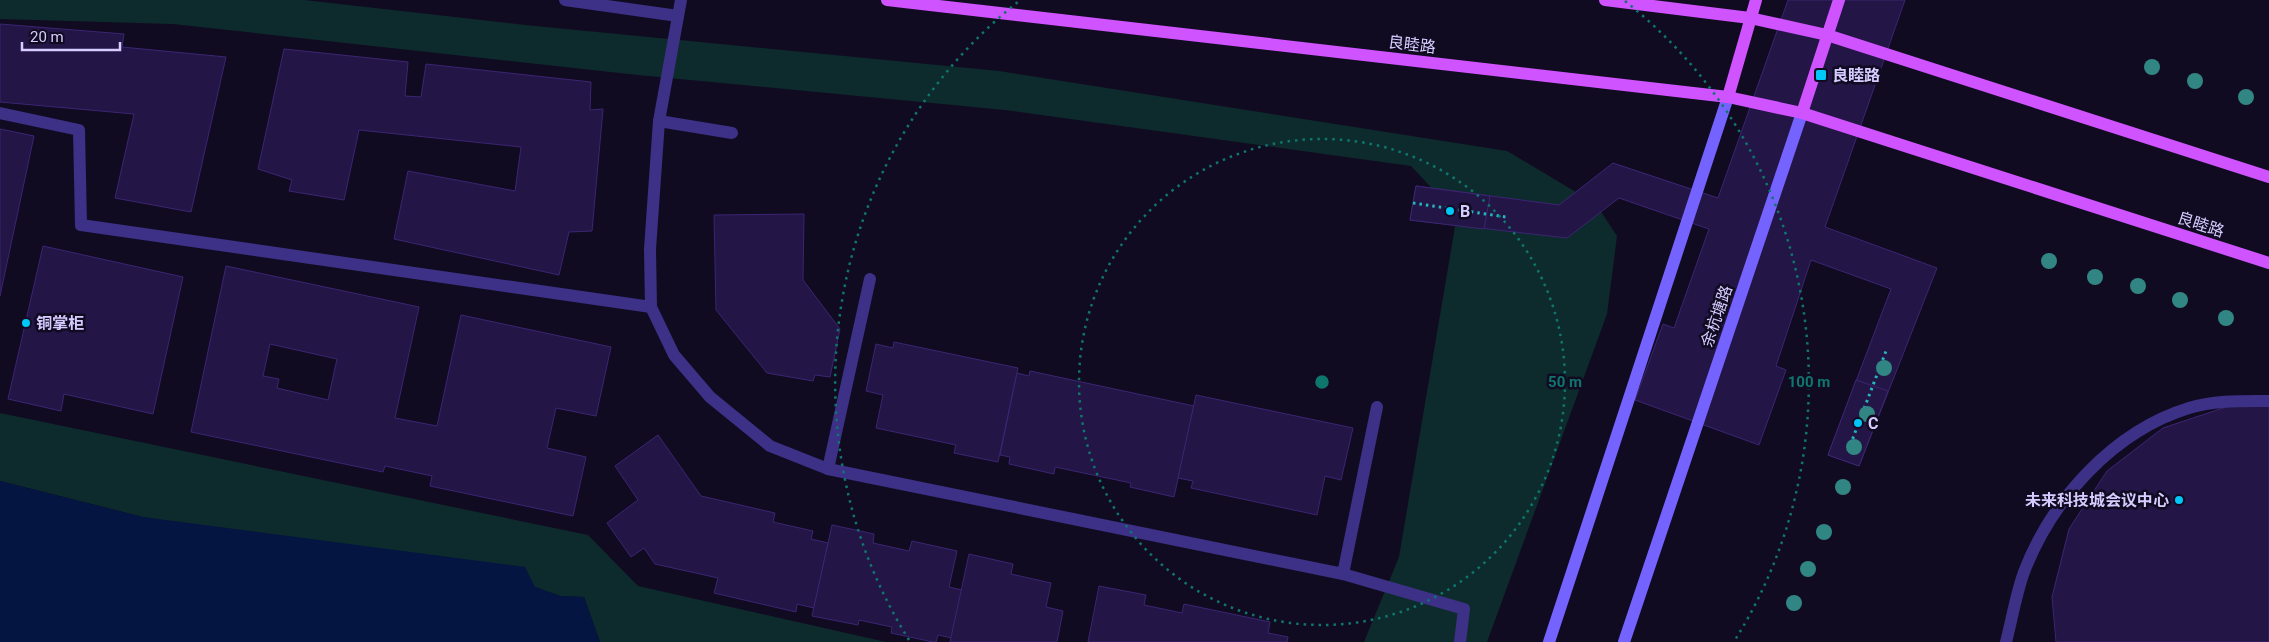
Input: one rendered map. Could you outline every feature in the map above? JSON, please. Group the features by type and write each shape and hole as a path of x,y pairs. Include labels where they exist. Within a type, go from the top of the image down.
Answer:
{"main road":[{"name":"良睦路","path":"887,0 1728,97 1802,113 2269,263"},
{"path":"1605,0 1750,18 1827,35 2269,177"},
{"path":"1549,642 1728,97 1756,0"},
{"name":"余杭塘路","path":"1624,642 1839,0"}],"lane":[{"path":"565,0 678,16"},
{"path":"681,0 659,121 650,249 651,307 674,355 710,397 770,446 828,469 1343,574 1464,609 1460,642"},
{"path":"0,113 79,130 82,225 651,307"},
{"path":"659,121 732,133"},
{"path":"828,469 870,279"},
{"path":"2006,642 2024,572 2062,503 2096,463 2135,433 2190,407 2243,401 2269,401"},
{"path":"1343,574 1377,407"}],"path":[{"path":"1413,202 1506,216"},
{"path":"1848,451 1886,351"}],"green space":[{"path":"0,0 304,0 525,25 999,71 1507,151 1596,204 1617,236 1607,314 1487,642 1364,642 1399,557 1457,215 1411,166 1005,110 638,75 173,24 0,19"},
{"path":"0,413 588,535 638,586 886,642 600,642 584,597 560,596 535,587 143,517 0,481"}],"water":[{"path":"0,481 143,517 525,567 535,587 560,596 584,597 600,642 0,642"}],"building":[{"name":"良睦路","path":"1788,0 1905,0 1825,227 1937,268 1859,466 1828,455 1891,289 1811,260 1776,366 1786,370 1759,445 1635,400 1663,324 1674,328 1709,229 1619,198 1567,238 1410,220 1416,186 1559,205 1613,163 1718,198"},
{"path":"0,24 124,34 122,47 226,57 191,212 115,198 134,114 0,102"},
{"path":"284,49 408,62 405,96 421,97 426,64 591,82 590,110 603,109 592,231 569,232 559,275 394,239 408,171 515,191 521,147 359,130 344,200 289,191 292,180 258,169"},
{"path":"0,129 34,136 0,296"},
{"name":"B","path":"1416,186 1490,196 1484,229 1410,220"},
{"path":"804,214 803,280 840,329 830,377 815,375 813,381 767,373 716,310 714,215"},
{"path":"43,246 183,277 153,414 64,394 61,411 8,399"},
{"path":"226,266 419,307 395,418 437,426 461,315 611,347 596,416 556,408 547,448 586,457 573,516 430,486 432,476 385,466 383,472 191,432","holes":["270,344 337,359 328,400 277,388 279,379 263,376"]},
{"path":"894,342 1018,368 998,462 954,453 956,445 876,428 883,395 866,391 876,344 893,348"},
{"path":"1030,371 1194,406 1174,497 1130,487 1131,483 1055,467 1054,474 1009,464 1010,457 1000,455 1017,373 1029,376"},
{"name":"C","path":"1856,380 1888,391 1859,466 1828,455"},
{"path":"1196,395 1353,428 1341,480 1325,476 1317,515 1191,488 1193,481 1178,478"},
{"name":"未来科技城会议中心","path":"2229,406 2269,406 2269,642 2056,642 2052,597 2069,529 2107,471 2163,428"},
{"path":"658,435 701,496 775,513 773,522 813,531 811,539 828,543 814,608 797,604 796,612 714,593 718,578 655,564 644,548 631,557 607,523 638,500 615,466"},
{"path":"832,525 874,534 873,543 909,551 912,541 957,551 949,587 962,590 952,638 938,635 936,642 933,642 891,633 892,627 859,620 858,625 812,616"},
{"path":"969,554 1013,564 1011,574 1051,583 1046,607 1063,611 1057,642 950,642"},
{"path":"1099,586 1146,595 1144,605 1182,613 1184,604 1270,622 1268,633 1288,637 1287,642 1088,642"}],"place":[{"name":"良睦路","path":"1821,75"},
{"name":"B","path":"1450,211"},
{"name":"铜掌柜","path":"26,323"},
{"name":"C","path":"1858,423"},
{"name":"未来科技城会议中心","path":"2179,500"}]}
